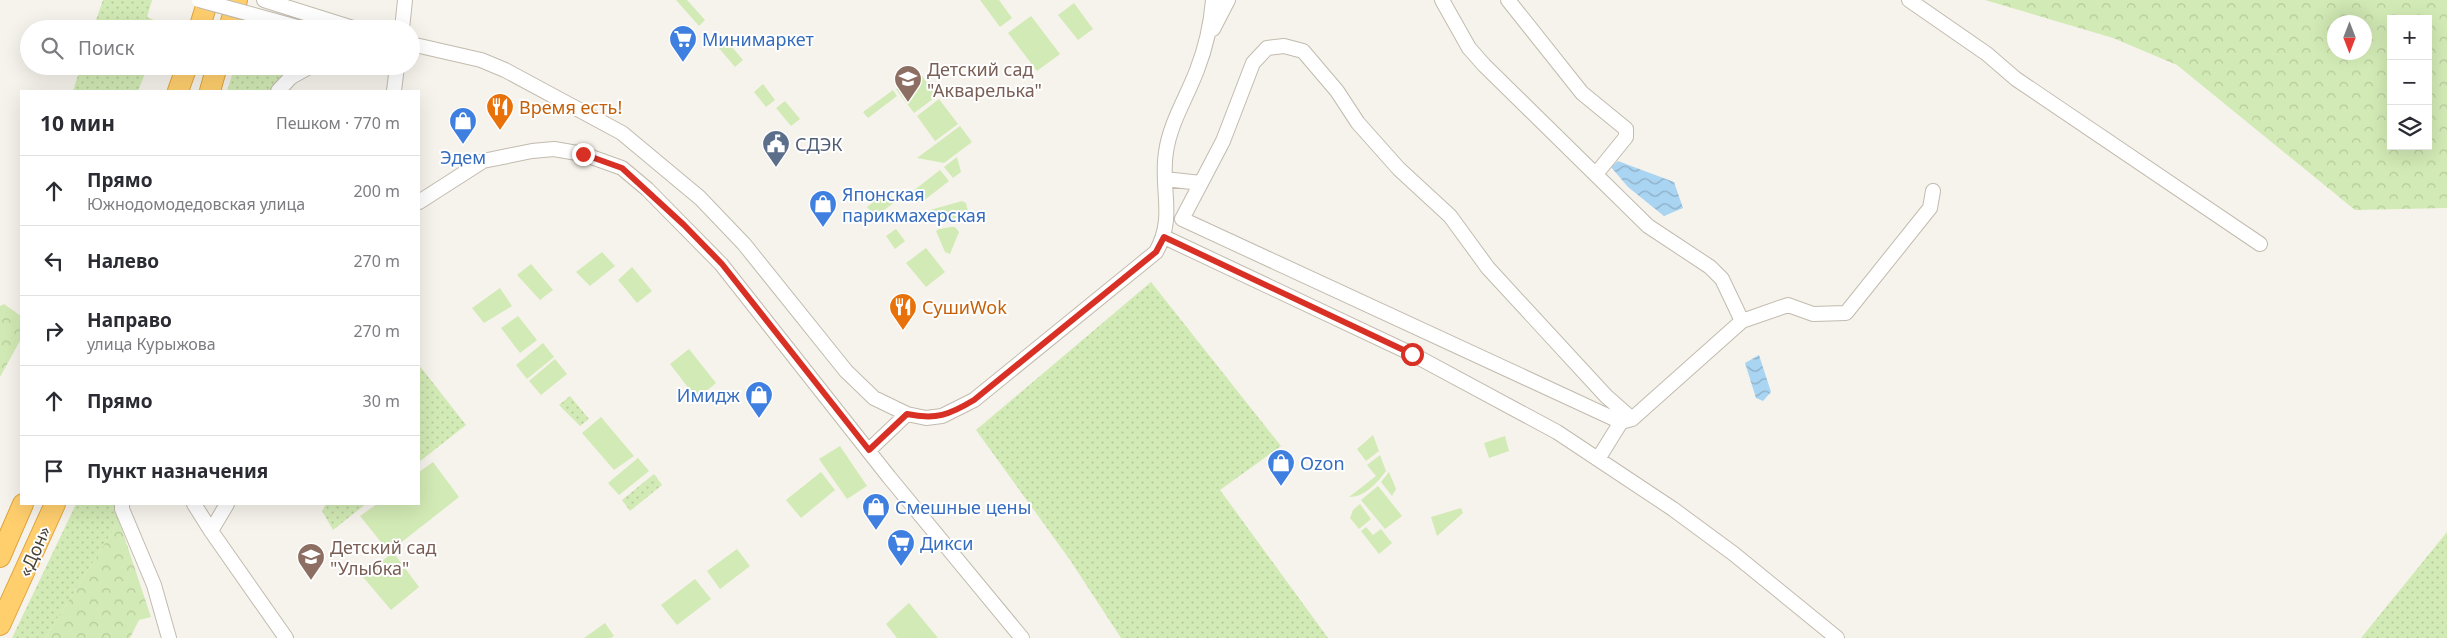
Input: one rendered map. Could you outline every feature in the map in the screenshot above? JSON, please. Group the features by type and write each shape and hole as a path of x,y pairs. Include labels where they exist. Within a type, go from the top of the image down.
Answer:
{"highway":[{"path":"202,20 208,0"},
{"path":"231,20 237,0"},
{"path":"178,90 183,75"},
{"path":"210,90 215,75"},
{"name":"«Дон»","path":"0,557 23,505"},
{"name":"«Дон»","path":"0,624 55,505"}],"street":[{"path":"199,0 272,20"},
{"path":"403,20 405,0"},
{"path":"1208,38 1213,0"},
{"path":"420,46 482,60 505,70 622,133 700,198 744,244 859,385 874,398 907,414 926,418 942,416 974,400 1156,252 1164,237 1167,223 1165,180 1166,152 1170,133 1197,70 1208,38 1228,0"},
{"path":"1442,0 1469,48 1484,65 1648,226 1710,267 1722,279 1742,321"},
{"path":"1508,0 1582,92 1626,129 1626,137 1596,174"},
{"path":"1909,0 1987,54 2016,79 2260,244"},
{"path":"271,2 328,20"},
{"path":"1284,46 1303,51 1337,91 1358,123 1399,169 1450,216 1488,268 1626,420 1182,219 1223,141 1253,63 1267,48 1284,46"},
{"path":"279,90 295,75"},
{"path":"394,90 396,75"},
{"path":"420,201 483,161 532,151 554,149 583,154 622,168 647,189 722,264 869,450 1022,638"},
{"path":"1165,180 1201,182"},
{"path":"1598,459 1626,420 1742,321 1788,305 1813,314 1846,313 1930,208 1933,191"},
{"path":"1164,237 1451,373 1557,432 1734,554 1837,638"},
{"path":"869,450 907,414"},
{"path":"122,505 154,585 169,638"},
{"path":"195,505 211,532 286,638"},
{"path":"211,532 226,505"}],"green space":[{"path":"103,0 152,0 147,17 154,20 96,20"},
{"path":"676,0 687,0 705,20 699,26"},
{"path":"980,0 999,0 1012,18 1000,27"},
{"path":"1985,0 2447,0 2447,208 2355,210 2177,65 2113,38"},
{"path":"1074,3 1093,29 1078,40 1058,15"},
{"path":"1031,16 1060,54 1037,71 1008,33"},
{"path":"726,40 743,60 735,67 718,47"},
{"path":"919,72 937,96 914,113 896,89"},
{"path":"78,75 144,75 138,90 73,90"},
{"path":"232,75 298,75 282,90 227,90"},
{"path":"763,84 775,100 766,107 754,92"},
{"path":"893,90 897,96 868,118 863,112"},
{"path":"939,99 958,124 935,141 917,116"},
{"path":"785,101 800,119 791,126 776,108"},
{"path":"960,126 972,142 944,163 917,158"},
{"path":"957,157 961,172 953,178 944,167"},
{"path":"940,170 949,181 922,202 913,191"},
{"path":"887,191 896,201 875,217 867,207"},
{"path":"962,201 966,203 969,215 965,222 935,223 928,214 930,210"},
{"path":"955,227 959,232 950,254 945,252 936,231"},
{"path":"896,229 905,241 895,249 886,236"},
{"path":"926,248 945,272 926,287 906,263"},
{"path":"602,252 615,266 590,286 576,272"},
{"path":"531,264 553,290 540,300 517,275"},
{"path":"632,267 652,291 637,303 618,280"},
{"path":"1151,282 1281,446 1220,490 1328,638 1121,638 1070,560 976,430"},
{"path":"500,288 512,306 484,323 472,308"},
{"path":"4,304 20,315 20,341 0,377 0,306"},
{"path":"518,316 537,340 520,353 501,328"},
{"path":"543,343 554,357 527,379 516,365"},
{"path":"689,349 716,383 697,399 670,364"},
{"path":"555,359 567,374 541,395 529,381"},
{"path":"420,366 466,425 420,461"},
{"path":"570,396 589,419 580,426 559,405"},
{"path":"601,417 634,456 614,470 582,433"},
{"path":"1373,435 1379,451 1366,461 1357,449"},
{"path":"1505,436 1509,451 1489,458 1484,443"},
{"path":"840,446 867,486 847,499 819,459"},
{"path":"1380,455 1386,471 1365,492 1349,497 1376,476 1367,465"},
{"path":"638,458 649,471 619,495 608,483"},
{"path":"433,462 459,497 389,552 360,516 376,505 420,505 420,471"},
{"path":"821,472 835,490 801,518 786,500"},
{"path":"1389,472 1396,489 1392,496 1381,482"},
{"path":"654,474 662,485 630,511 622,500"},
{"path":"1378,486 1402,516 1385,529 1361,500"},
{"path":"1360,504 1371,519 1359,529 1350,518 1353,510"},
{"path":"76,505 119,505 119,521 45,638 12,638"},
{"path":"325,505 365,505 333,530 322,511"},
{"path":"1461,508 1463,513 1437,536 1431,517"},
{"path":"119,521 151,617 139,620 130,638 45,638"},
{"path":"1366,527 1373,535 1381,529 1392,543 1379,554 1361,531"},
{"path":"2447,532 2447,638 2361,638"},
{"path":"737,549 750,566 720,589 707,571"},
{"path":"393,552 419,587 391,610 363,577"},
{"path":"695,579 711,599 677,625 661,605"},
{"path":"909,603 938,638 897,638 886,624"},
{"path":"605,623 614,636 611,638 584,638"}],"water":[{"path":"1618,161 1674,182 1683,208 1664,216 1628,187 1611,167"},
{"path":"1759,355 1771,392 1763,401 1756,398 1745,363"}],"place":[{"name":"Минимаркет","path":"683,63"},
{"name":"Детский сад \"Акварелька\"","path":"908,103"},
{"name":"Время есть!","path":"500,131"},
{"name":"Эдем","path":"463,145"},
{"name":"СДЭК","path":"776,168"},
{"name":"Японская парикмахерская","path":"823,228"},
{"name":"СушиWok","path":"903,331"},
{"name":"Имидж","path":"759,419"},
{"name":"Ozon","path":"1281,487"},
{"name":"Смешные цены","path":"876,531"},
{"name":"Дикси","path":"901,567"},
{"name":"Детский сад \"Улыбка\"","path":"311,581"}],"route":[{"path":"583,154 622,168 647,189 722,264 869,450 907,414 926,418 942,416 974,400 1156,252 1164,237 1191,248 1412,354"}]}
